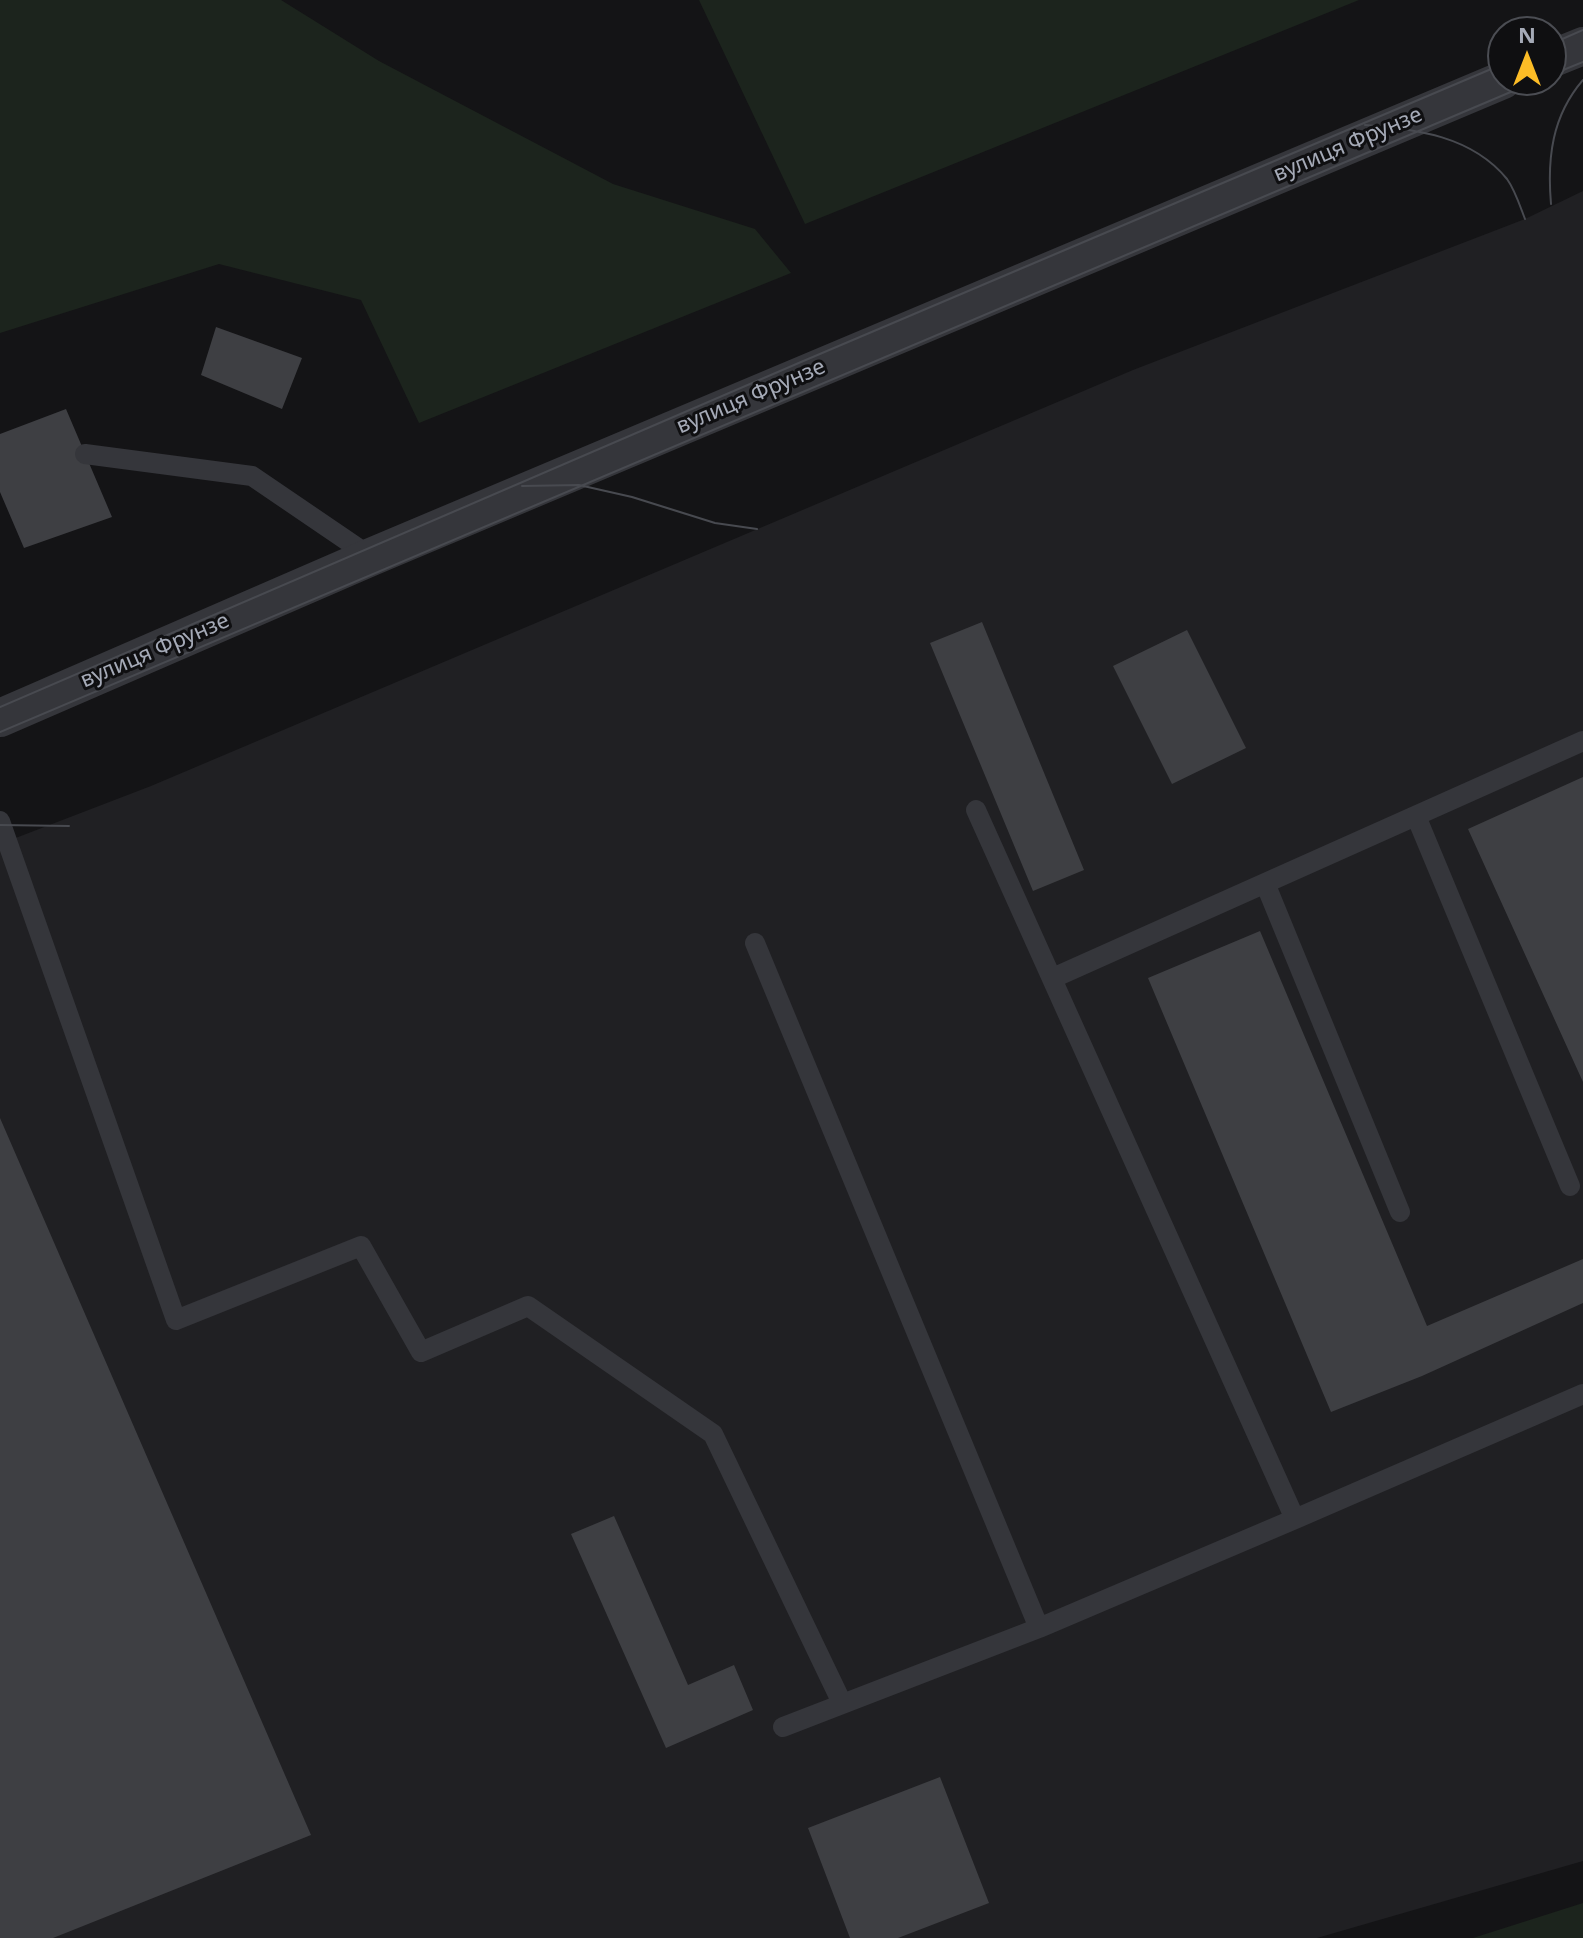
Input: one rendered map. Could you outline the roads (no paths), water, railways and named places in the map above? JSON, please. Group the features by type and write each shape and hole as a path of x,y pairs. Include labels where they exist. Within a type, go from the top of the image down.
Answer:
{"street":[{"name":"вулиця Фрунзе","path":"0,718 371,557 1487,87"}],"lane":[{"path":"85,454 252,476 371,557"},
{"path":"1053,978 1583,741"},
{"path":"976,810 1295,1519"},
{"path":"1416,816 1570,1186"},
{"path":"0,821 176,1320 361,1246 421,1352 528,1306 713,1434 842,1703"},
{"path":"1265,883 1400,1212"},
{"path":"755,943 1039,1628"},
{"path":"783,1727 1039,1628 1583,1394"}],"tram line":[{"path":"1567,37 1583,30"},
{"path":"1567,68 1583,62"},
{"path":"0,707 1487,71"},
{"path":"1551,204 1550,170 1554,138 1564,108 1583,80"},
{"path":"0,732 1501,96"},
{"path":"1365,125 1442,137 1477,153 1507,179 1525,219"},
{"path":"522,486 579,485 632,497 715,523 757,529"},
{"path":"0,825 69,826"}]}
